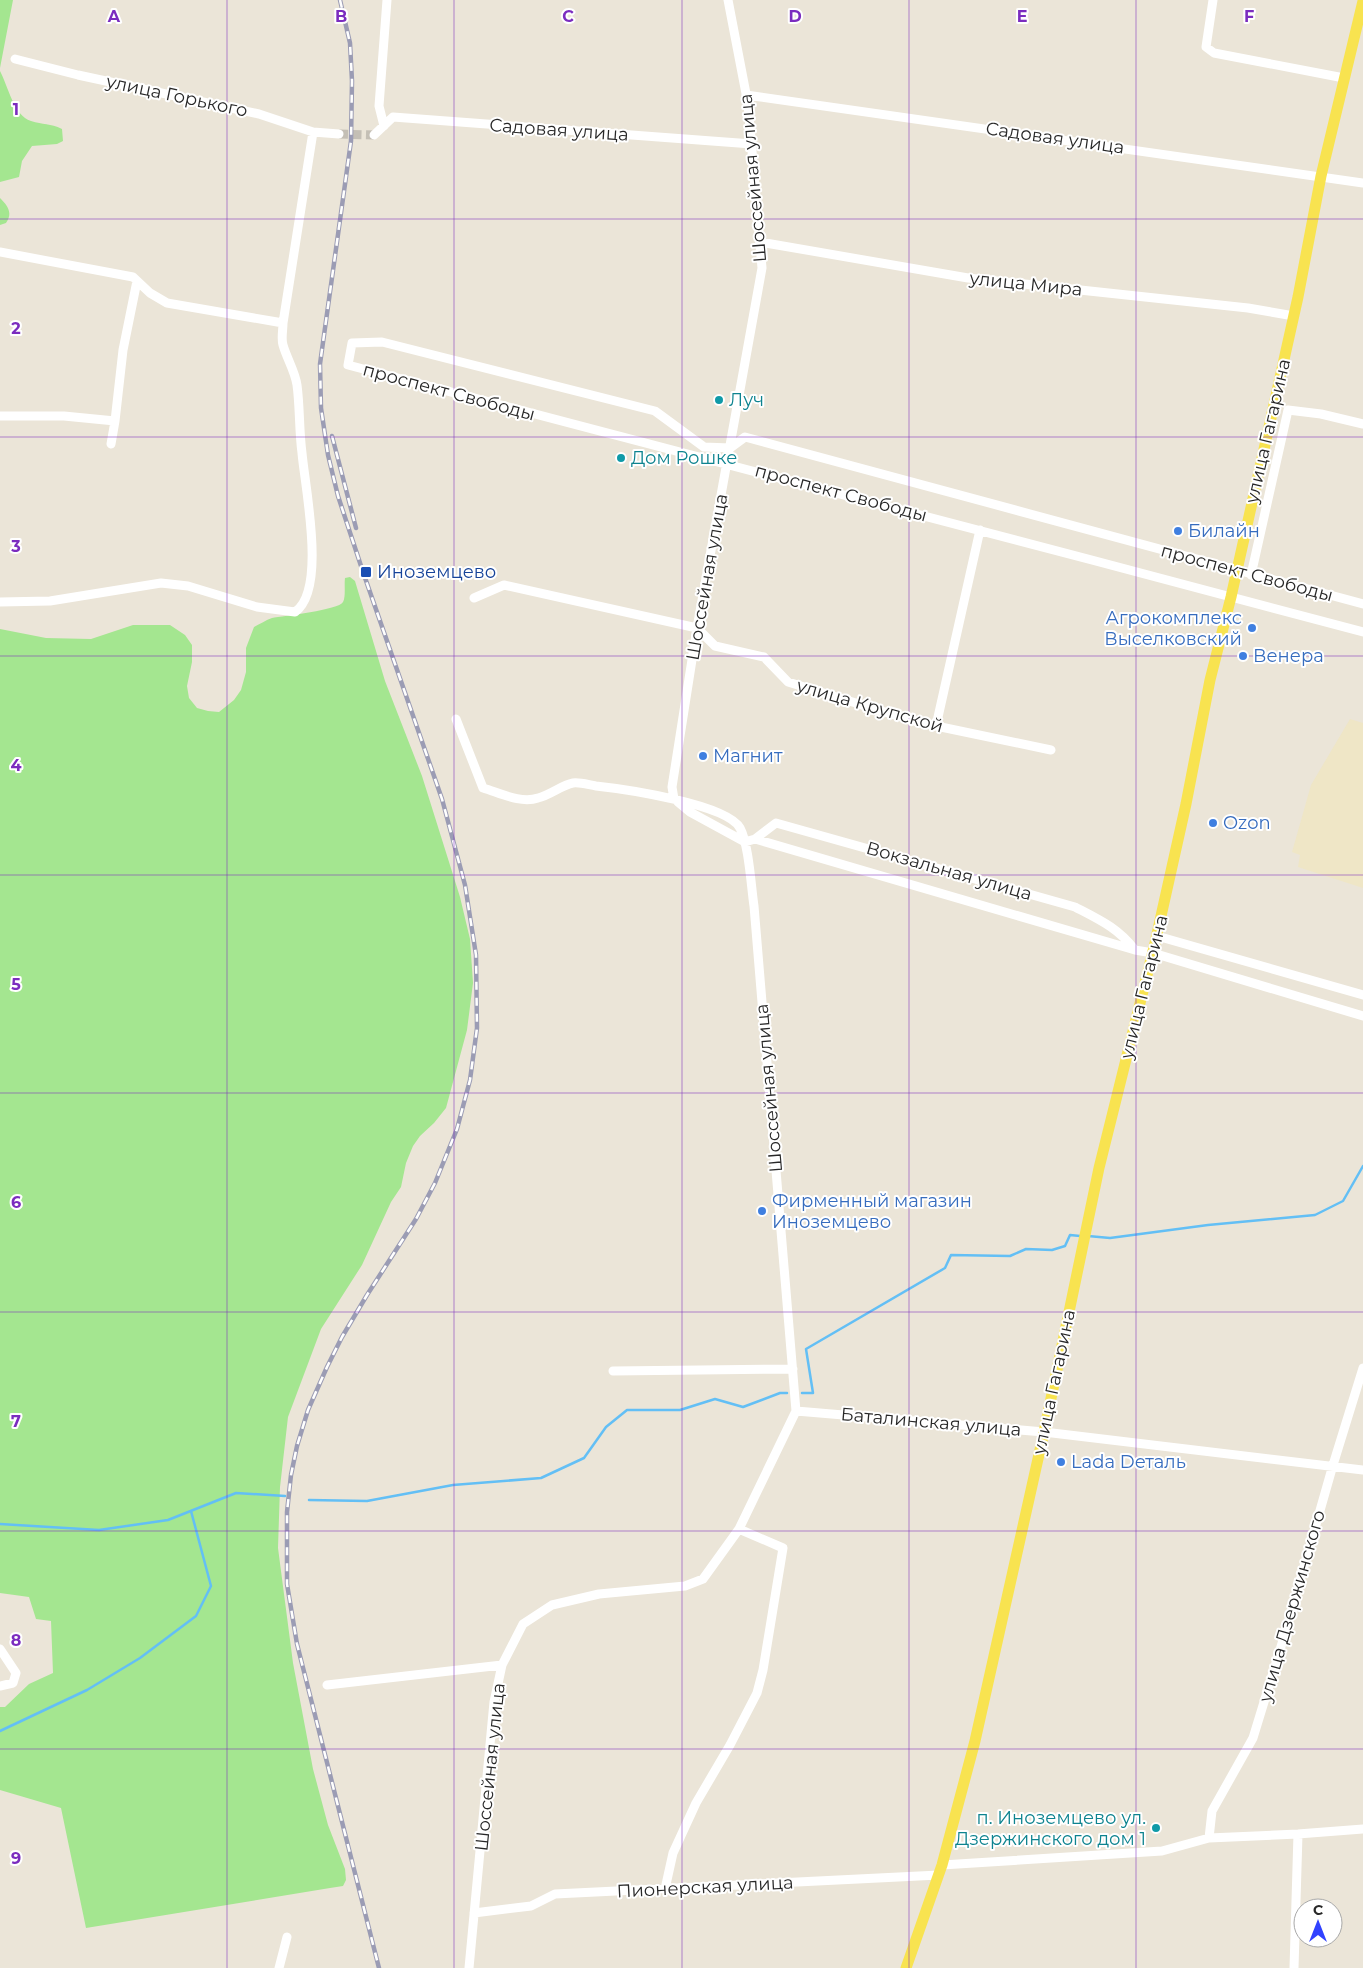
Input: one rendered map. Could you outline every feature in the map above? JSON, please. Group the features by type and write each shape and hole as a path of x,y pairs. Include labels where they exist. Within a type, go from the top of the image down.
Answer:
{"main road":[{"name":"улица Гагарина","path":"906,1968 941,1870 975,1741 1044,1432 1099,1168 1157,936 1186,804 1210,680 1294,316 1321,176 1363,1"}],"street":[{"path":"384,126 379,106 387,0"},
{"name":"Шоссейная улица","path":"674,799 672,787 697,628 762,268 746,95 728,0"},
{"path":"1213,0 1206,47 1214,53 1344,78"},
{"name":"улица Горького","path":"15,59 78,75 259,114 313,132 339,134"},
{"name":"Садовая улица","path":"746,95 1363,183"},
{"name":"Садовая улица","path":"374,136 393,117 752,144"},
{"path":"0,602 50,601 161,583 188,586 257,607 295,612 301,608 312,573 312,534 301,452 297,384 282,343 283,322 313,132"},
{"name":"улица Мира","path":"760,242 968,278 1248,308 1294,316"},
{"path":"0,252 133,277 150,293 167,303 283,322"},
{"path":"111,444 123,350 137,281"},
{"name":"проспект Свободы","path":"1363,604 1236,571 948,490 745,437 730,448 704,447 655,411 382,342 352,343 348,366 980,530 1363,632"},
{"path":"1251,575 1288,410 1321,414 1363,424"},
{"path":"0,416 64,416 115,421"},
{"path":"936,726 980,530"},
{"path":"474,598 504,585 697,628"},
{"name":"улица Крупской","path":"697,628 715,646 764,657 788,682 918,722 1051,750"},
{"path":"456,719 483,788 517,799 537,799 573,783 643,791 674,799 732,819 740,827 745,842"},
{"path":"674,799 690,812 745,842"},
{"name":"Вокзальная улица","path":"755,840 776,823 1075,907 1110,925 1123,935 1135,950"},
{"name":"Вокзальная улица","path":"745,842 755,840 1135,950 1153,953 1363,1016"},
{"name":"Шоссейная улица","path":"469,1968 494,1702 502,1664 523,1624 552,1605 599,1594 685,1586 703,1579 739,1529 796,1411 754,906 745,842"},
{"path":"1157,936 1363,995"},
{"name":"улица Дзержинского","path":"1209,1838 1212,1811 1253,1738 1363,1368"},
{"path":"613,1371 793,1369"},
{"name":"Баталинская улица","path":"796,1411 1044,1432 1363,1470"},
{"path":"665,1889 673,1854 696,1803 730,1745 756,1693 763,1670 783,1548 739,1529"},
{"path":"0,1649 16,1673 13,1683 0,1686"},
{"path":"328,1685 502,1664"},
{"name":"Пионерская улица","path":"474,1913 531,1906 555,1894 665,1889 941,1870 1162,1850 1209,1838 1363,1829"},
{"path":"1294,1968 1298,1834"},
{"path":"279,1968 287,1937"}],"shaded area":[{"path":"1350,719 1363,723 1363,888 1298,867 1300,855 1292,852 1311,785"}],"green space":[{"path":"0,0 13,0 0,68"},
{"path":"0,71 12,100 20,113 31,121 62,129 63,141 57,144 32,146 22,161 19,177 0,182"},
{"path":"0,198 7,207 9,216 6,223 0,225"},
{"path":"350,577 355,581 385,681 422,776 460,897 470,939 473,983 467,1030 446,1108 413,1146 406,1163 401,1187 391,1202 362,1265 321,1329 288,1417 280,1487 278,1548 293,1663 313,1769 328,1825 345,1869 346,1880 343,1886 86,1928 61,1808 0,1790 0,1707 5,1707 29,1684 53,1673 51,1621 36,1619 29,1597 0,1593 0,629 46,638 91,639 133,625 170,625 185,635 192,645 192,662 187,686 189,698 197,708 219,712 234,700 241,690 246,672 246,648 254,627 272,618 322,610 339,605 344,600 345,578"}],"waterway":[{"path":"1088,1236 1110,1238 1208,1225 1315,1215 1343,1201 1363,1166"},
{"path":"802,1393 813,1393 806,1349 945,1268 951,1255 1010,1256 1026,1249 1052,1250 1065,1246 1070,1235 1080,1236"},
{"path":"309,1500 367,1501 453,1485 541,1478 584,1458 606,1427 627,1410 680,1410 715,1399 743,1407 780,1393 787,1393"},
{"path":"0,1524 99,1530 168,1520 236,1493 285,1496"},
{"path":"0,1731 87,1690 140,1658 196,1616 211,1586 191,1511"}],"tunnel":[{"path":"339,134 374,135"}],"railway":[{"path":"340,0 350,43 352,81 351,141 320,364 321,408 328,455 338,496 442,799 465,885 476,955 477,1028 470,1080 457,1129 435,1183 416,1219 367,1295 327,1367 308,1410 297,1446 291,1475 287,1512 287,1584 297,1644 379,1968"},
{"path":"332,436 356,528"}],"place":[{"name":"Луч","path":"719,400"},
{"name":"Дом Рошке","path":"621,458"},
{"name":"Билайн","path":"1178,531"},
{"name":"Иноземцево","path":"366,572"},
{"name":"Агрокомплекс Выселковский","path":"1252,628"},
{"name":"Венера","path":"1243,656"},
{"name":"Магнит","path":"703,756"},
{"name":"Ozon","path":"1213,823"},
{"name":"Фирменный магазин Иноземцево","path":"762,1211"},
{"name":"Lada Dеталь","path":"1061,1462"},
{"name":"п. Иноземцево ул. Дзержинского дом 1","path":"1156,1828"}]}
